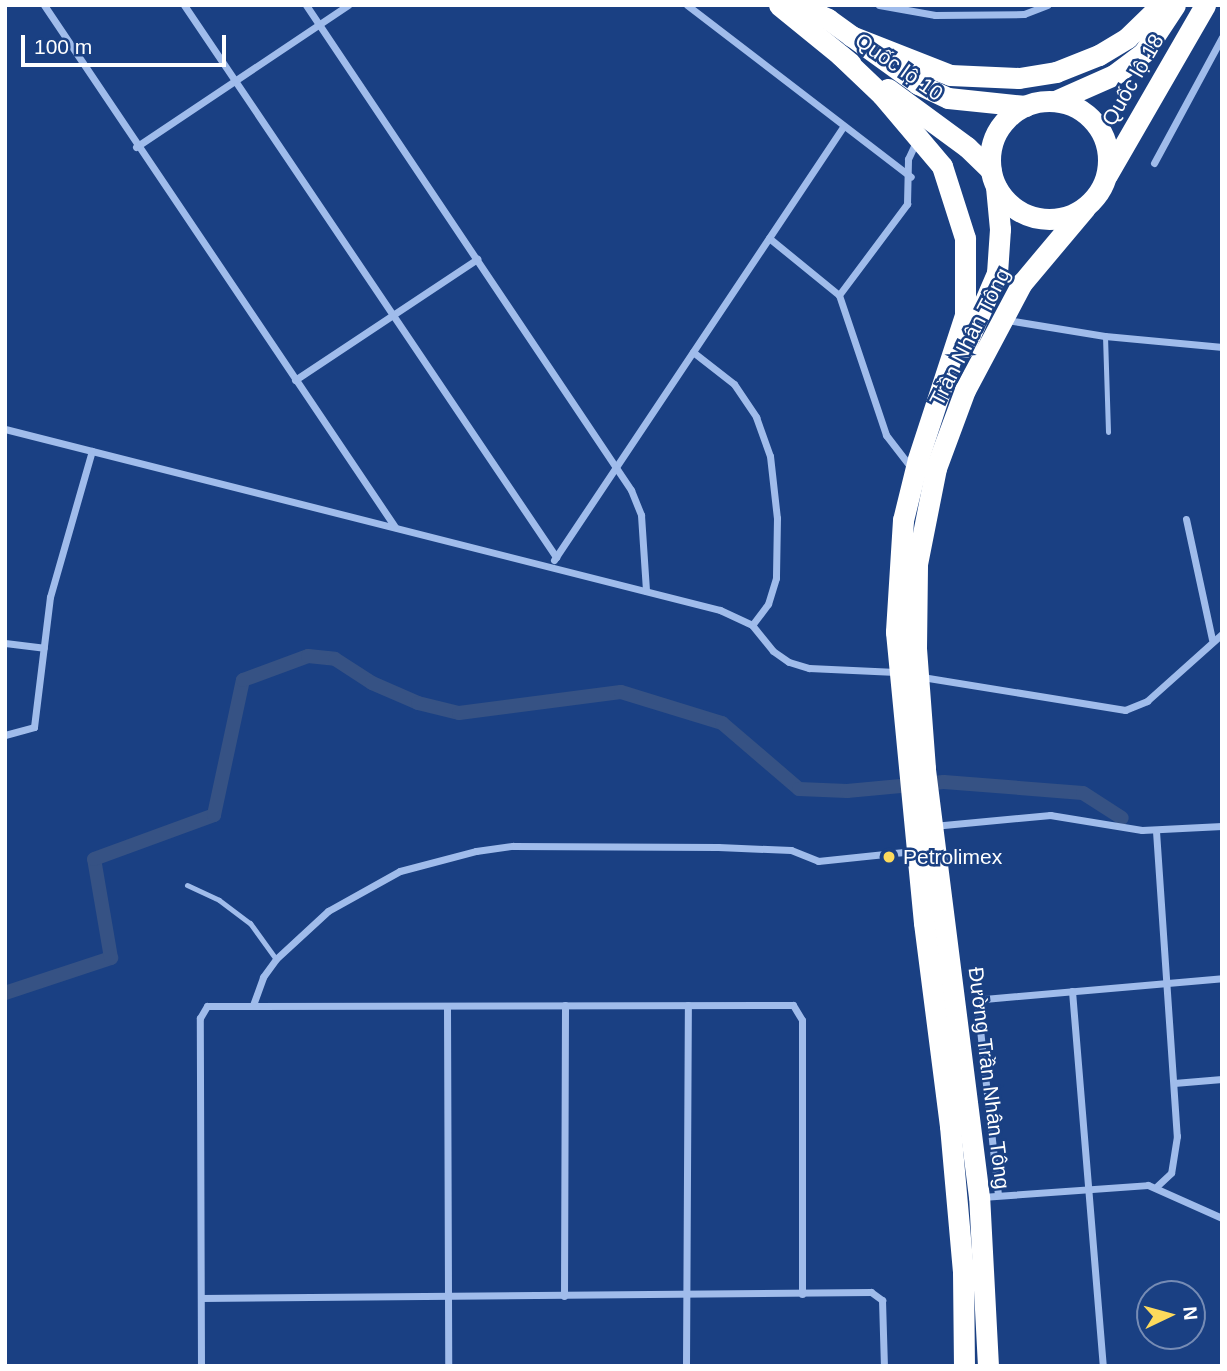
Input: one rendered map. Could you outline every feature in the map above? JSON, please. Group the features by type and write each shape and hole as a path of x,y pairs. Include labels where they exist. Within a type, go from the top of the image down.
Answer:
{"highway":[{"name":"Quốc lộ 10","path":"779,5 839,55 967,147 993,178"},
{"name":"Quốc lộ 10","path":"797,5 851,36 918,84 948,98 1026,106"},
{"name":"Quốc lộ 10","path":"851,36 950,75 1019,78 1056,72 1099,55 1127,38 1161,5"},
{"name":"Quốc lộ 18","path":"1055,101 1114,75 1144,52 1175,5"},
{"name":"Quốc lộ 18","path":"1104,180 1205,5"},
{"name":"Trần Nhân Tông","path":"839,55 920,137 942,166 960,212 967,275 965,315 915,471 899,555 920,798"},
{"path":"1055,101 1072,106 1099,128 1107,154 1104,180 1085,208 1061,218 1036,218 1006,201 993,178 994,139 1001,125 1026,106 1055,101"},
{"name":"Trần Nhân Tông","path":"934,408 987,304 997,273 1000,229 993,178"},
{"name":"Trần Nhân Tông","path":"909,674 917,564 936,468 965,390 1030,273 1085,208"},
{"path":"920,798 917,850 963,1272 964,1366"},
{"name":"Đường Trần Nhân Tông","path":"920,798 932,827 988,1196 988,1366"},
{"path":"956,1200 988,1196"}],"street":[{"path":"44,5 136,147 396,527"},
{"path":"184,5 554,561"},
{"path":"306,5 615,468 641,515 646,591"},
{"path":"136,147 348,5"},
{"path":"687,5 911,177"},
{"path":"879,5 948,15 1024,14 1047,5"},
{"path":"1154,163 1222,37"},
{"path":"554,561 843,127"},
{"path":"839,295 907,204 911,177 910,148 920,137"},
{"path":"769,238 839,295 886,435 894,452 915,471"},
{"path":"295,380 477,259"},
{"path":"1002,320 1105,336 1222,347"},
{"path":"693,352 734,384 756,417 770,456 777,518 776,578 768,604 752,625"},
{"path":"5,429 396,527 554,561 646,591 720,610 752,625 773,651 789,662 809,668 909,674 1125,710 1147,701 1212,639 1222,634"},
{"path":"5,735 34,727 50,597 92,451"},
{"path":"1186,519 1212,639"},
{"path":"5,643 44,648"},
{"path":"932,827 1050,815 1156,831 1222,826"},
{"path":"1156,831 1177,1154 1171,1172 1157,1186"},
{"path":"253,1005 263,977 276,959 328,911 363,889 400,871 476,851 513,846 718,847 791,850 818,861 917,850"},
{"path":"1222,978 990,997 980,1003 988,1196 1089,1187 1157,1186 1222,1218"},
{"path":"1072,991 1103,1366"},
{"path":"685,1366 688,1005"},
{"path":"201,1366 200,1018 207,1006 447,1008 793,1005 801,1014 802,1294"},
{"path":"564,1296 565,1006"},
{"path":"447,1008 448,1366"},
{"path":"1174,1083 1222,1079"},
{"path":"201,1298 447,1300 564,1296 878,1295 884,1366"}],"lane":[{"path":"1105,336 1108,432"},
{"path":"187,886 219,900 250,923 276,959"}],"waterway":[{"path":"5,993 111,958 94,859 214,815 243,680 308,656 335,659 372,683 418,703 459,713 621,692 722,723 799,789 847,791 944,782 1083,793 1122,818"}],"place":[{"name":"Petrolimex","path":"889,857"}]}
